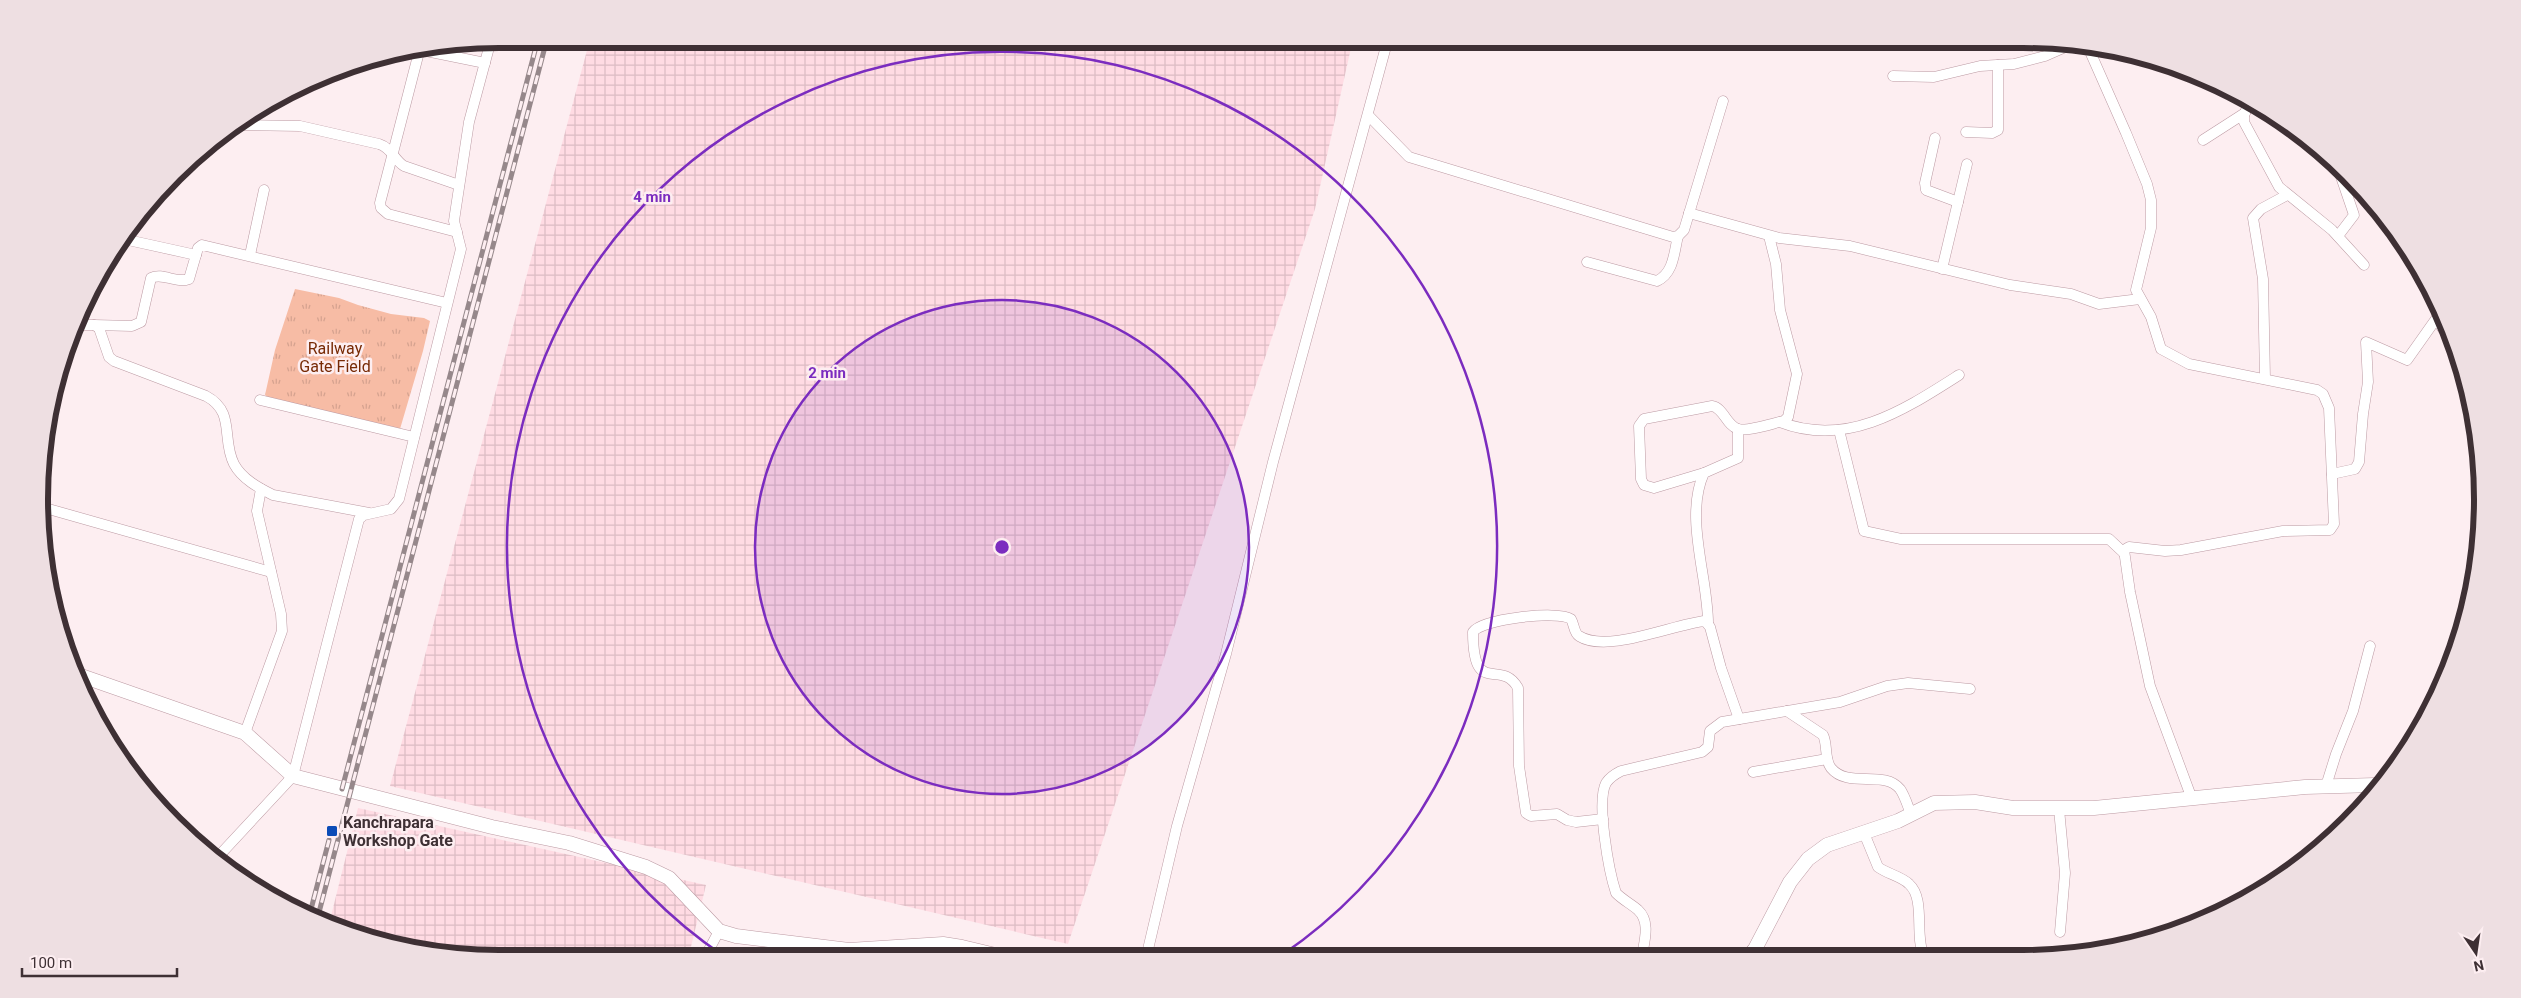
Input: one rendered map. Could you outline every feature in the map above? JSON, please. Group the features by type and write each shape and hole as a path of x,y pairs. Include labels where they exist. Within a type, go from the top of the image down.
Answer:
{"street":[{"path":"220,854 293,776 359,519 370,513 392,509 396,505 461,250 454,221 469,122 489,48"},
{"path":"1148,950 1177,826 1226,654 1277,444 1386,48"},
{"path":"1893,76 1934,76 1980,66 1998,65 2035,58 2060,49"},
{"path":"432,52 485,63"},
{"path":"2090,53 2147,184 2150,200 2151,228 2136,283 2137,294 2151,317 2158,342 2165,351 2189,364 2317,390 2323,394 2329,408 2334,524 2330,530 2283,531 2181,550 2165,551 2129,547 2124,553"},
{"path":"418,55 380,203 383,212 457,232"},
{"path":"1966,132 1992,133 1998,130 1998,65"},
{"path":"1587,262 1657,281 1665,277 1669,272 1678,236 1684,230 1723,101"},
{"path":"2247,108 2244,122 2272,177 2287,195 2338,236 2364,265"},
{"path":"2203,140 2245,113"},
{"path":"1368,115 1402,153 1409,157 1667,236 1678,236"},
{"path":"247,124 300,126 379,144 385,146 393,153 404,166 459,185"},
{"path":"1934,138 1925,183 1926,190 1958,202"},
{"path":"1942,269 1967,164"},
{"path":"2338,236 2354,214 2343,182"},
{"path":"250,255 264,190"},
{"path":"2265,379 2263,279 2253,218 2261,209 2287,195"},
{"path":"1689,214 1769,236 1792,241 1850,246 2010,285 2071,294 2100,304 2140,299"},
{"path":"1738,429 1780,422 1788,417 1791,410 1797,374 1780,310 1776,264 1769,236"},
{"path":"129,240 196,255"},
{"path":"83,324 132,326 141,322 151,278 156,276 180,281 189,279 198,248 207,245 447,303"},
{"path":"2332,474 2355,469 2359,462 2368,382 2366,342 2407,360 2436,320 2437,321"},
{"path":"94,325 102,331 107,351 114,361 206,396 219,405 225,417 234,463 239,471 261,489 273,495 370,513"},
{"path":"1780,422 1795,428 1839,430 1854,428 1899,412 1959,375"},
{"path":"260,400 414,437"},
{"path":"1714,406 1738,429 1738,458 1704,473 1654,488 1644,485 1641,479 1639,431 1641,422 1644,419 1714,406"},
{"path":"1839,430 1864,531 1901,539 2109,539 2124,553 2150,686 2192,799"},
{"path":"1704,473 1696,516 1708,598 1708,623 1739,719"},
{"path":"245,733 280,640 281,614 257,511 261,489"},
{"path":"48,509 271,572"},
{"path":"1603,819 1571,822 1557,814 1531,816 1526,813 1519,766 1518,688 1514,681 1507,677 1483,672 1478,668 1475,662 1474,630 1483,624 1508,620 1562,616 1571,619 1576,634 1581,638 1616,642 1702,621 1708,623"},
{"path":"2326,786 2353,711 2370,646"},
{"path":"84,677 245,733 293,776 492,827 570,843 646,867 669,878 719,931 736,936 823,950"},
{"path":"1643,950 1646,932 1644,920 1639,910 1616,893 1603,819 1602,796 1607,781 1613,775 1621,771 1702,752 1708,747 1710,730 1722,722 1840,702 1894,685 1908,683 1970,689"},
{"path":"1787,711 1820,731 1824,738 1830,768 1841,776 1893,784 1900,789 1911,814"},
{"path":"1753,772 1827,759"},
{"path":"1755,950 1790,882 1808,859 1827,845 1864,833 1934,803 1975,802 2013,808 2094,808 2326,786 2371,785"},
{"path":"2059,809 2065,872 2060,932"},
{"path":"1864,833 1878,868 1913,888 1918,900 1920,944 1922,950"},
{"path":"709,950 719,931"},
{"path":"886,950 943,944 975,950"}],"shaded area":[{"path":"588,48 1351,48 1315,209 1068,944 390,786"},
{"path":"358,808 706,885 690,950 469,950 411,942 354,927 331,918"}],"green space":[{"name":"Railway Gate Field","path":"295,289 339,298 391,314 424,318 430,321 400,429 271,400 265,395 275,350"}],"railway":[{"path":"342,789 536,48"},
{"path":"319,913 545,48"},
{"path":"311,909 329,840"}],"place":[{"name":"Kanchrapara Workshop Gate","path":"332,831"}]}
